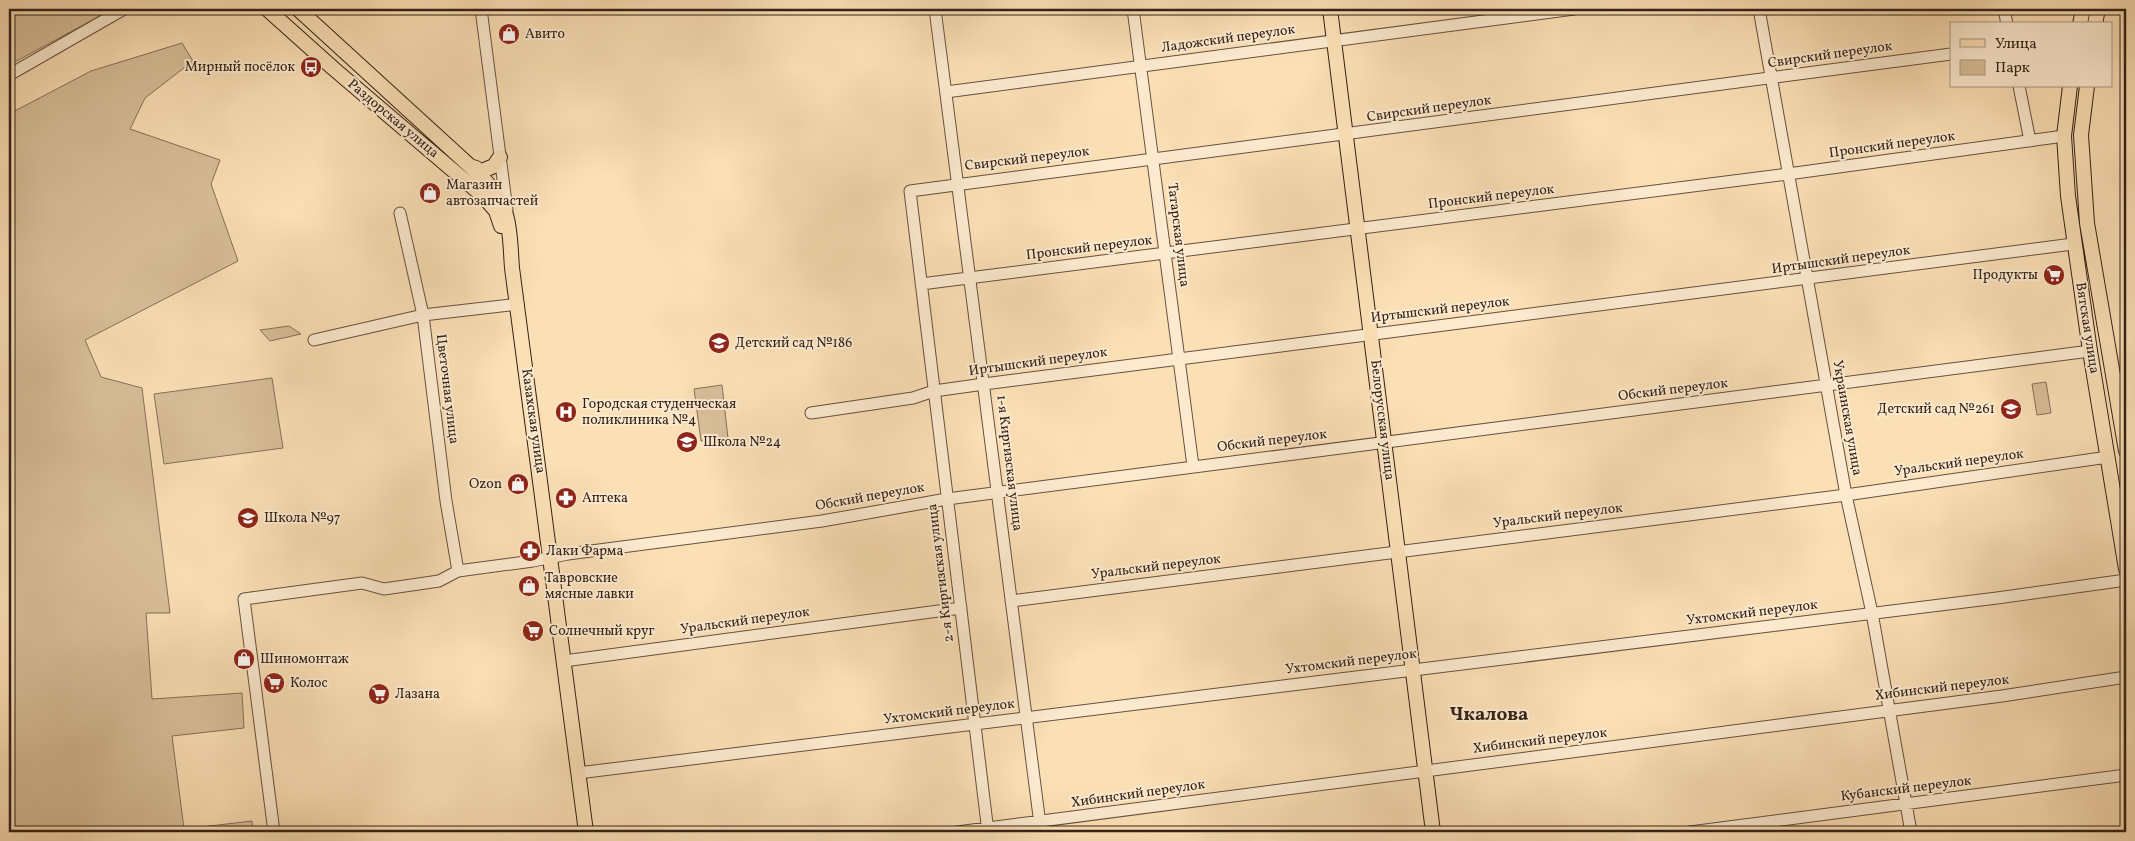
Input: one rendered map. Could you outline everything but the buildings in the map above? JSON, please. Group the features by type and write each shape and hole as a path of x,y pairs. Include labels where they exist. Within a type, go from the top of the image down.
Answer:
{"main road":[{"name":"Раздорская улица","path":"267,9 334,69 490,202 499,219 512,268"},
{"name":"Раздорская улица","path":"298,9 473,169 497,195 509,219"},
{"name":"Белорусская улица","path":"1330,9 1433,832"},
{"path":"2080,22 2083,9"},
{"path":"2095,22 2098,9"},
{"name":"Раздорская улица","path":"334,69 348,54"},
{"name":"Вятская улица","path":"2070,88 2064,136 2073,244 2126,569"},
{"name":"Вятская улица","path":"2087,88 2081,135 2087,223 2126,450"},
{"path":"2064,136 2081,135"},
{"path":"473,169 494,166 500,157"},
{"name":"Казахская улица","path":"509,219 512,268 586,832"}],"street":[{"path":"9,75 124,9"},
{"name":"Казахская улица","path":"481,9 509,219"},
{"name":"1-я Киргизская улица","path":"935,9 1040,827"},
{"name":"Татарская улица","path":"1133,9 1193,466"},
{"name":"Ладожский переулок","path":"946,92 1574,9"},
{"name":"Украинская улица","path":"1759,9 1846,495 1872,613 1911,832"},
{"path":"2004,9 2007,22"},
{"name":"Свирский переулок","path":"910,191 958,183 1346,135 1950,54"},
{"path":"2019,88 2030,141"},
{"name":"Пронский переулок","path":"921,284 1788,174 2064,136"},
{"name":"2-я Киргизская улица","path":"910,191 988,830"},
{"name":"Цветочная улица","path":"400,213 422,315 446,501 458,571"},
{"name":"Иртышский переулок","path":"811,413 913,398 934,391 984,384 1807,280 2073,244"},
{"path":"314,340 422,315 518,304"},
{"name":"Обский переулок","path":"274,832 244,599 362,583 384,589 430,583 446,579 458,571 822,520 947,499 2090,351"},
{"name":"Уральский переулок","path":"1011,601 1846,495 2108,457"},
{"name":"Ухтомский переулок","path":"578,773 2126,580"},
{"name":"Уральский переулок","path":"564,660 960,608"},
{"name":"Хибинский переулок","path":"957,832 1040,827 1426,771 2002,696 2126,677"},
{"name":"Кубанский переулок","path":"1690,832 2126,774"}],"green space":[{"path":"9,9 113,9 9,65"},
{"path":"182,43 193,61 145,98 130,129 220,160 211,184 238,261 85,340 101,377 142,388 170,613 146,613 152,699 242,693 244,728 172,736 184,829 252,821 253,832 9,832 9,114 91,71"},
{"path":"289,326 301,334 270,341 260,330"},
{"path":"272,378 283,448 164,464 154,394"},
{"path":"2046,382 2051,413 2037,415 2032,384"},
{"path":"722,385 728,438 701,441 694,389"}],"place":[{"name":"Авито","path":"509,34"},
{"name":"Мирный посёлок","path":"311,67"},
{"name":"Магазин автозапчастей","path":"430,193"},
{"name":"Продукты","path":"2054,275"},
{"name":"Детский сад №186","path":"719,343"},
{"name":"Детский сад №261","path":"2011,409"},
{"name":"Городская студенческая поликлиника №4","path":"566,412"},
{"name":"Школа №24","path":"687,442"},
{"name":"Ozon","path":"518,484"},
{"name":"Аптека","path":"566,498"},
{"name":"Школа №97","path":"248,518"},
{"name":"Лаки Фарма","path":"530,551"},
{"name":"Тавровские мясные лавки","path":"529,586"},
{"name":"Солнечный круг","path":"533,631"},
{"name":"Шиномонтаж","path":"244,659"},
{"name":"Колос","path":"274,683"},
{"name":"Лазана","path":"379,694"}],"district":[{"name":"Чкалова","path":"1489,715"}]}
